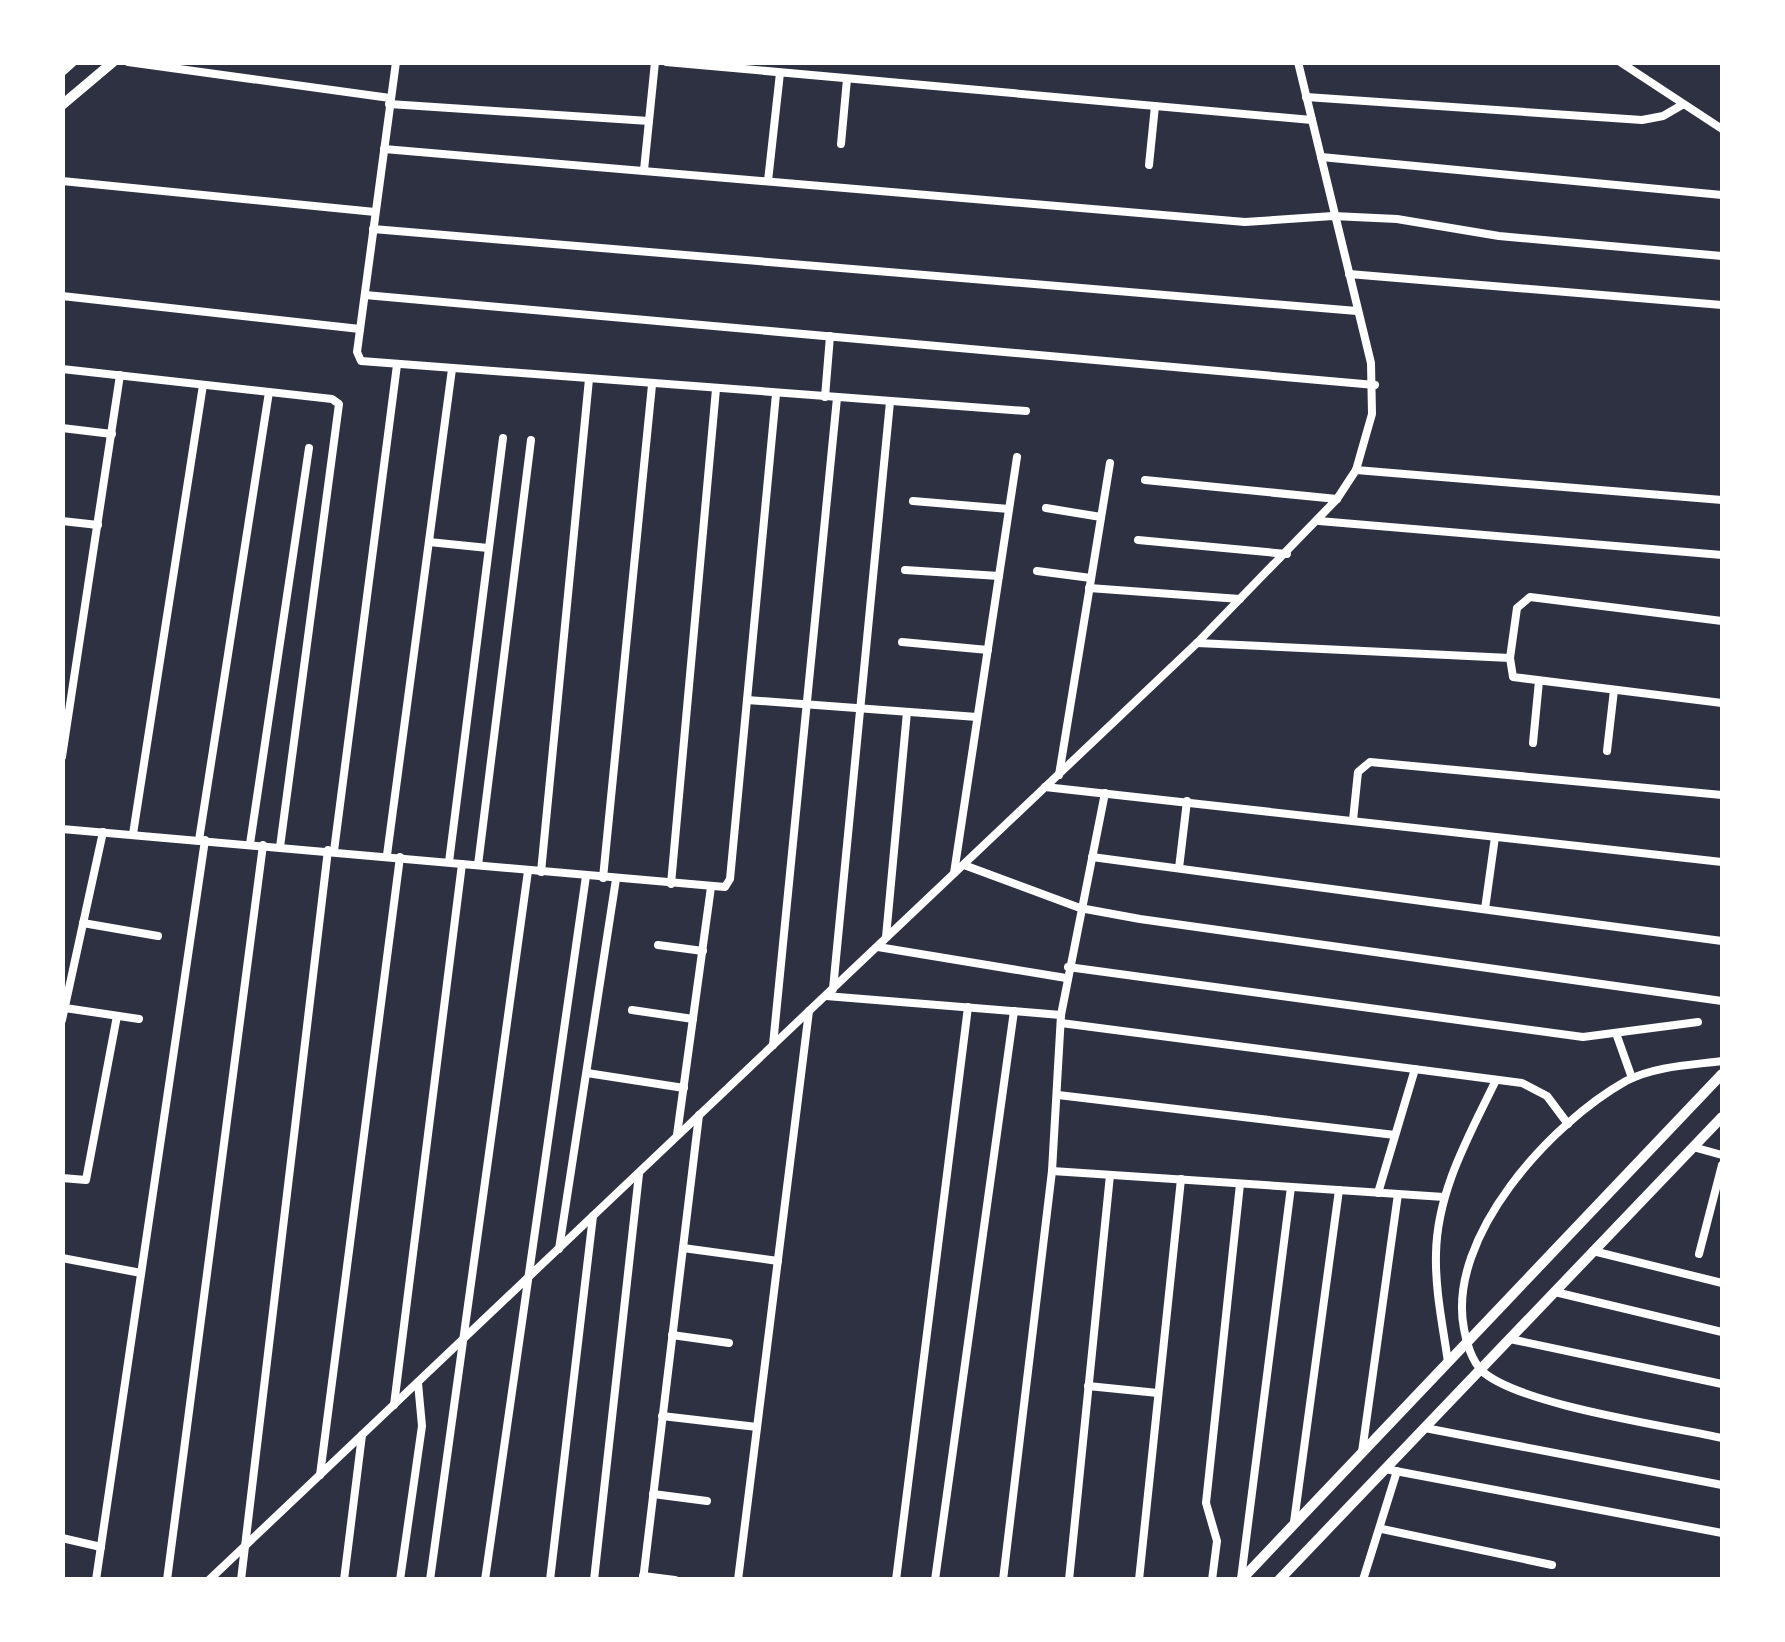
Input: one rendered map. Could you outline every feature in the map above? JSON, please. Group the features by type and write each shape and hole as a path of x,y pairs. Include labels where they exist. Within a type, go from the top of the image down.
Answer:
{"street":[{"path":"62,71 72,62"},
{"path":"62,105 113,62"},
{"path":"128,62 390,101 650,121"},
{"path":"396,62 357,356 366,362 1026,412"},
{"path":"644,170 656,62"},
{"path":"666,62 1312,120"},
{"path":"210,1580 1197,643 1337,499 1356,470 1372,414 1375,384 1298,62"},
{"path":"1620,62 1722,129"},
{"path":"768,181 780,73"},
{"path":"841,144 847,79"},
{"path":"1306,97 1642,120 1663,116 1682,106"},
{"path":"1149,165 1155,106"},
{"path":"384,149 1246,222 1333,216 1722,256"},
{"path":"1320,158 1722,196"},
{"path":"62,182 375,212"},
{"path":"373,229 1357,312"},
{"path":"1349,274 1722,305"},
{"path":"62,296 360,330"},
{"path":"364,296 1375,384"},
{"path":"825,397 830,336"},
{"path":"240,1580 331,851 397,365"},
{"path":"62,369 335,399 339,407 280,846"},
{"path":"387,855 452,369"},
{"path":"62,757 120,376"},
{"path":"542,872 589,379"},
{"path":"133,834 203,384"},
{"path":"603,878 652,384"},
{"path":"670,884 716,389"},
{"path":"96,1580 268,392"},
{"path":"62,828 722,888 730,879 776,394"},
{"path":"773,1046 837,398"},
{"path":"833,988 890,402"},
{"path":"62,428 112,434"},
{"path":"448,862 502,438"},
{"path":"478,865 531,440"},
{"path":"250,844 309,448"},
{"path":"954,874 1017,457"},
{"path":"1059,775 1110,463"},
{"path":"1356,470 1722,500"},
{"path":"1145,480 1337,499"},
{"path":"913,501 1009,509"},
{"path":"1046,508 1101,517"},
{"path":"62,521 98,526"},
{"path":"1319,521 1722,555"},
{"path":"1138,540 1287,554"},
{"path":"429,542 488,548"},
{"path":"905,570 999,576"},
{"path":"1037,571 1090,578"},
{"path":"1089,588 1240,600"},
{"path":"1722,621 1530,597 1517,608 1510,658 1514,677 1722,703"},
{"path":"902,642 988,650"},
{"path":"1197,643 1510,658"},
{"path":"1533,743 1539,681"},
{"path":"1607,751 1614,690"},
{"path":"747,700 978,717"},
{"path":"886,939 907,712"},
{"path":"1352,820 1358,772 1370,762 1722,795"},
{"path":"1046,787 1722,862"},
{"path":"1003,1580 1052,1171 1066,978 1105,793"},
{"path":"1178,868 1187,802"},
{"path":"62,1020 103,832"},
{"path":"1485,909 1494,836"},
{"path":"167,1580 263,845"},
{"path":"320,1475 400,857"},
{"path":"1092,857 1722,940"},
{"path":"394,1405 462,864"},
{"path":"964,865 1080,908 1722,1001"},
{"path":"430,1580 528,871"},
{"path":"486,1580 586,876"},
{"path":"560,1248 616,879"},
{"path":"676,1138 711,887"},
{"path":"84,923 158,936"},
{"path":"658,945 702,951"},
{"path":"877,947 1066,978"},
{"path":"1068,967 1563,1035 1617,1036 1698,1022"},
{"path":"826,996 1014,1011 1496,1080 1540,1091 1568,1124"},
{"path":"896,1580 968,1007"},
{"path":"65,1008 139,1019"},
{"path":"632,1010 693,1019"},
{"path":"738,1580 809,1011"},
{"path":"936,1580 1014,1011"},
{"path":"62,1178 86,1180 117,1016"},
{"path":"1617,1036 1632,1078"},
{"path":"1722,1061 1632,1078 1568,1124 1514,1183 1474,1252 1463,1281 1460,1312 1466,1342 1480,1370 1544,1398 1722,1438"},
{"path":"1378,1192 1415,1069"},
{"path":"587,1074 684,1088"},
{"path":"1241,1579 1722,1074"},
{"path":"1448,1362 1436,1254 1444,1197 1496,1080"},
{"path":"1058,1095 1395,1135"},
{"path":"676,1580 643,1578 699,1115"},
{"path":"1279,1580 1391,1470 1425,1428 1722,1117"},
{"path":"1693,1148 1722,1155"},
{"path":"1699,1254 1722,1166"},
{"path":"1052,1171 1444,1197"},
{"path":"594,1580 638,1174"},
{"path":"1069,1580 1110,1174"},
{"path":"1138,1580 1180,1179"},
{"path":"1212,1580 1217,1542 1206,1502 1240,1184"},
{"path":"1241,1579 1292,1186"},
{"path":"1293,1526 1339,1190"},
{"path":"1362,1454 1398,1194"},
{"path":"550,1580 594,1216"},
{"path":"683,1248 778,1261"},
{"path":"1593,1251 1722,1283"},
{"path":"62,1258 141,1273"},
{"path":"1555,1292 1722,1332"},
{"path":"672,1335 729,1343"},
{"path":"1510,1339 1722,1384"},
{"path":"400,1580 422,1426 418,1383"},
{"path":"1088,1386 1158,1392"},
{"path":"662,1416 757,1427"},
{"path":"1425,1428 1722,1485"},
{"path":"344,1580 362,1436"},
{"path":"1363,1580 1382,1528 1391,1470"},
{"path":"1391,1470 1722,1533"},
{"path":"653,1494 707,1501"},
{"path":"1382,1528 1552,1565"},
{"path":"62,1538 101,1547"}]}
